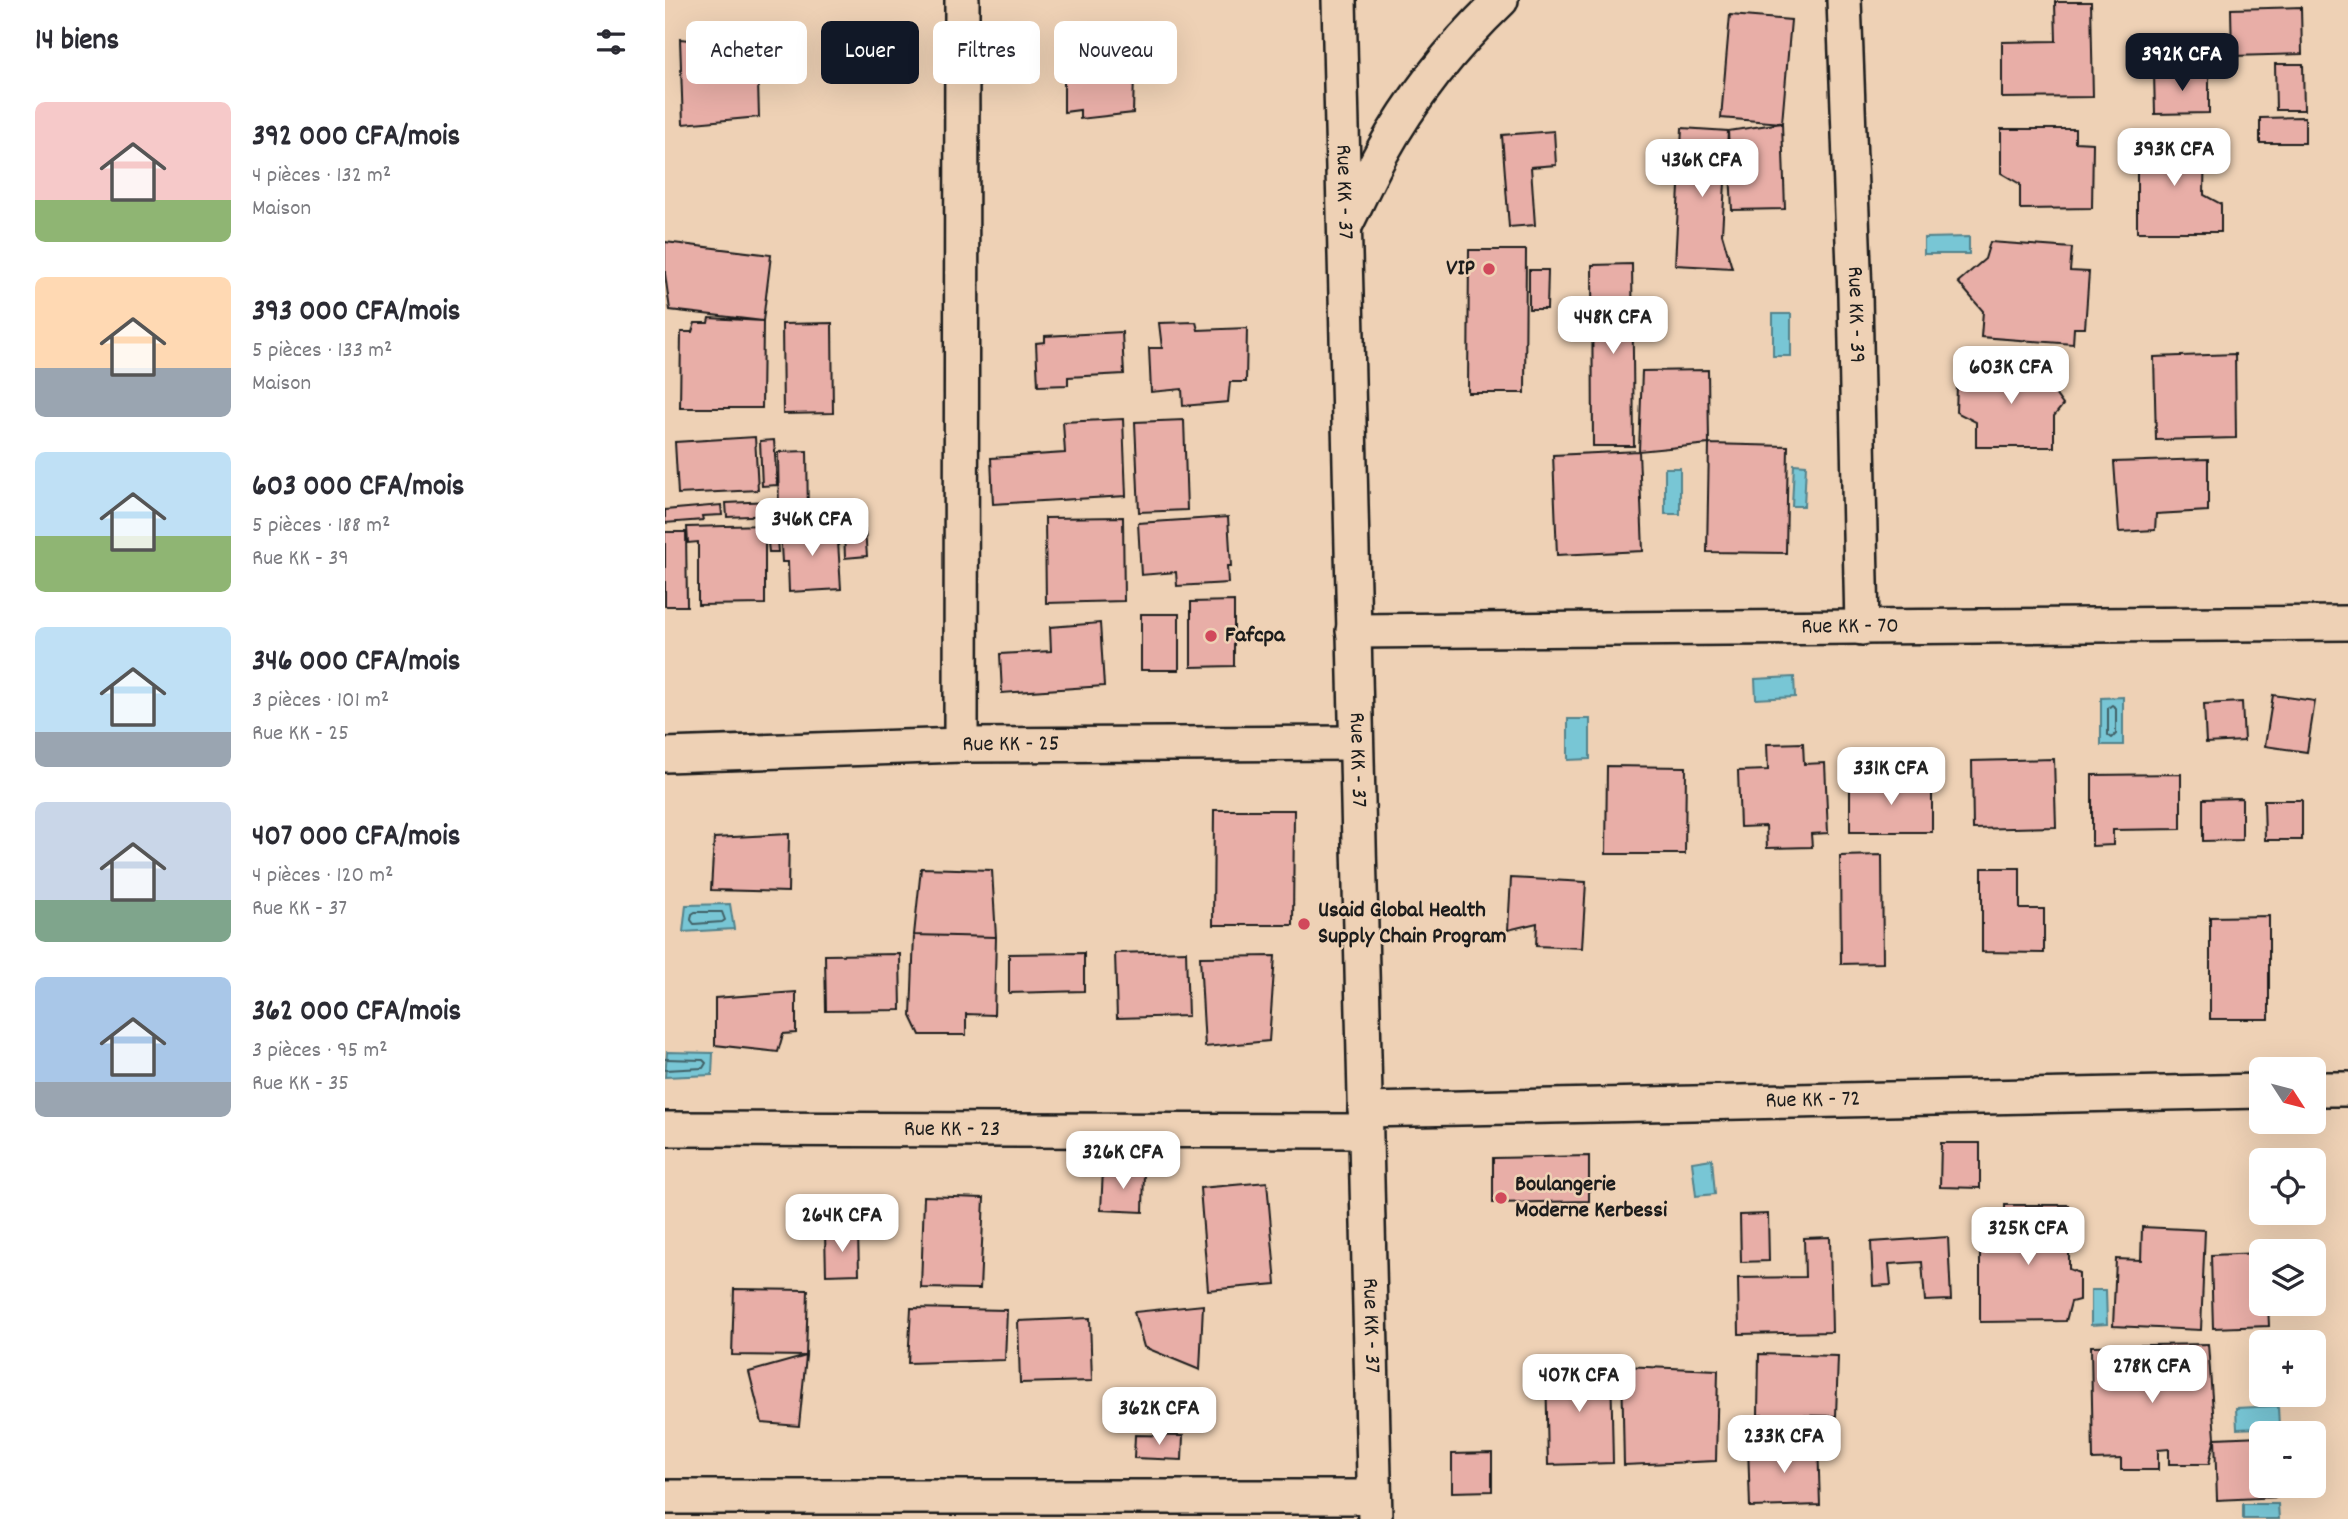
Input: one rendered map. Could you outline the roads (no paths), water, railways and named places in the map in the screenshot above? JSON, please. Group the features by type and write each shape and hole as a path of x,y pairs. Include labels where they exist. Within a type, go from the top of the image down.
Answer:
{"street":[{"path":"961,744 962,0"},
{"name":"Rue KK - 37","path":"1339,0 1374,1508"},
{"path":"1344,228 1381,153 1418,98 1470,30 1501,0"},
{"name":"Rue KK - 39","path":"1844,0 1855,295 1862,628"},
{"name":"Rue KK - 70","path":"1353,631 2348,623"},
{"name":"Rue KK - 25","path":"665,755 961,744 1356,743"},
{"path":"2326,1089 2348,1089"},
{"name":"Rue KK - 72","path":"1365,1121 2249,1090"},
{"name":"Rue KK - 23","path":"665,1129 1365,1121"},
{"path":"665,1497 975,1508 1374,1508"}],"water":[{"path":"1969,237 1969,254 1924,254 1924,238"},
{"path":"1773,314 1791,314 1791,356 1773,356"},
{"path":"1794,464 1806,465 1804,506 1792,506"},
{"path":"1665,468 1680,468 1680,514 1665,514"},
{"path":"1794,677 1795,697 1756,699 1755,679"},
{"path":"2123,697 2123,745 2101,745 2101,698"},
{"path":"1568,719 1590,719 1590,759 1568,760"},
{"path":"730,904 734,929 683,932 686,905"},
{"path":"667,1052 713,1053 712,1075 665,1077"},
{"path":"1712,1159 1715,1194 1696,1196 1692,1162"},
{"path":"2091,1290 2106,1290 2107,1324 2091,1325"},
{"path":"2278,1407 2279,1421 2249,1421 2249,1428 2237,1429 2236,1408"},
{"path":"2243,1504 2278,1504 2279,1519 2243,1519"}],"place":[{"name":"VIP","path":"1489,269"},
{"name":"Fafcpa","path":"1211,636"},
{"name":"Usaid Global Health Supply Chain Program","path":"1304,924"},
{"name":"Boulangerie Moderne Kerbessi","path":"1501,1198"}]}
